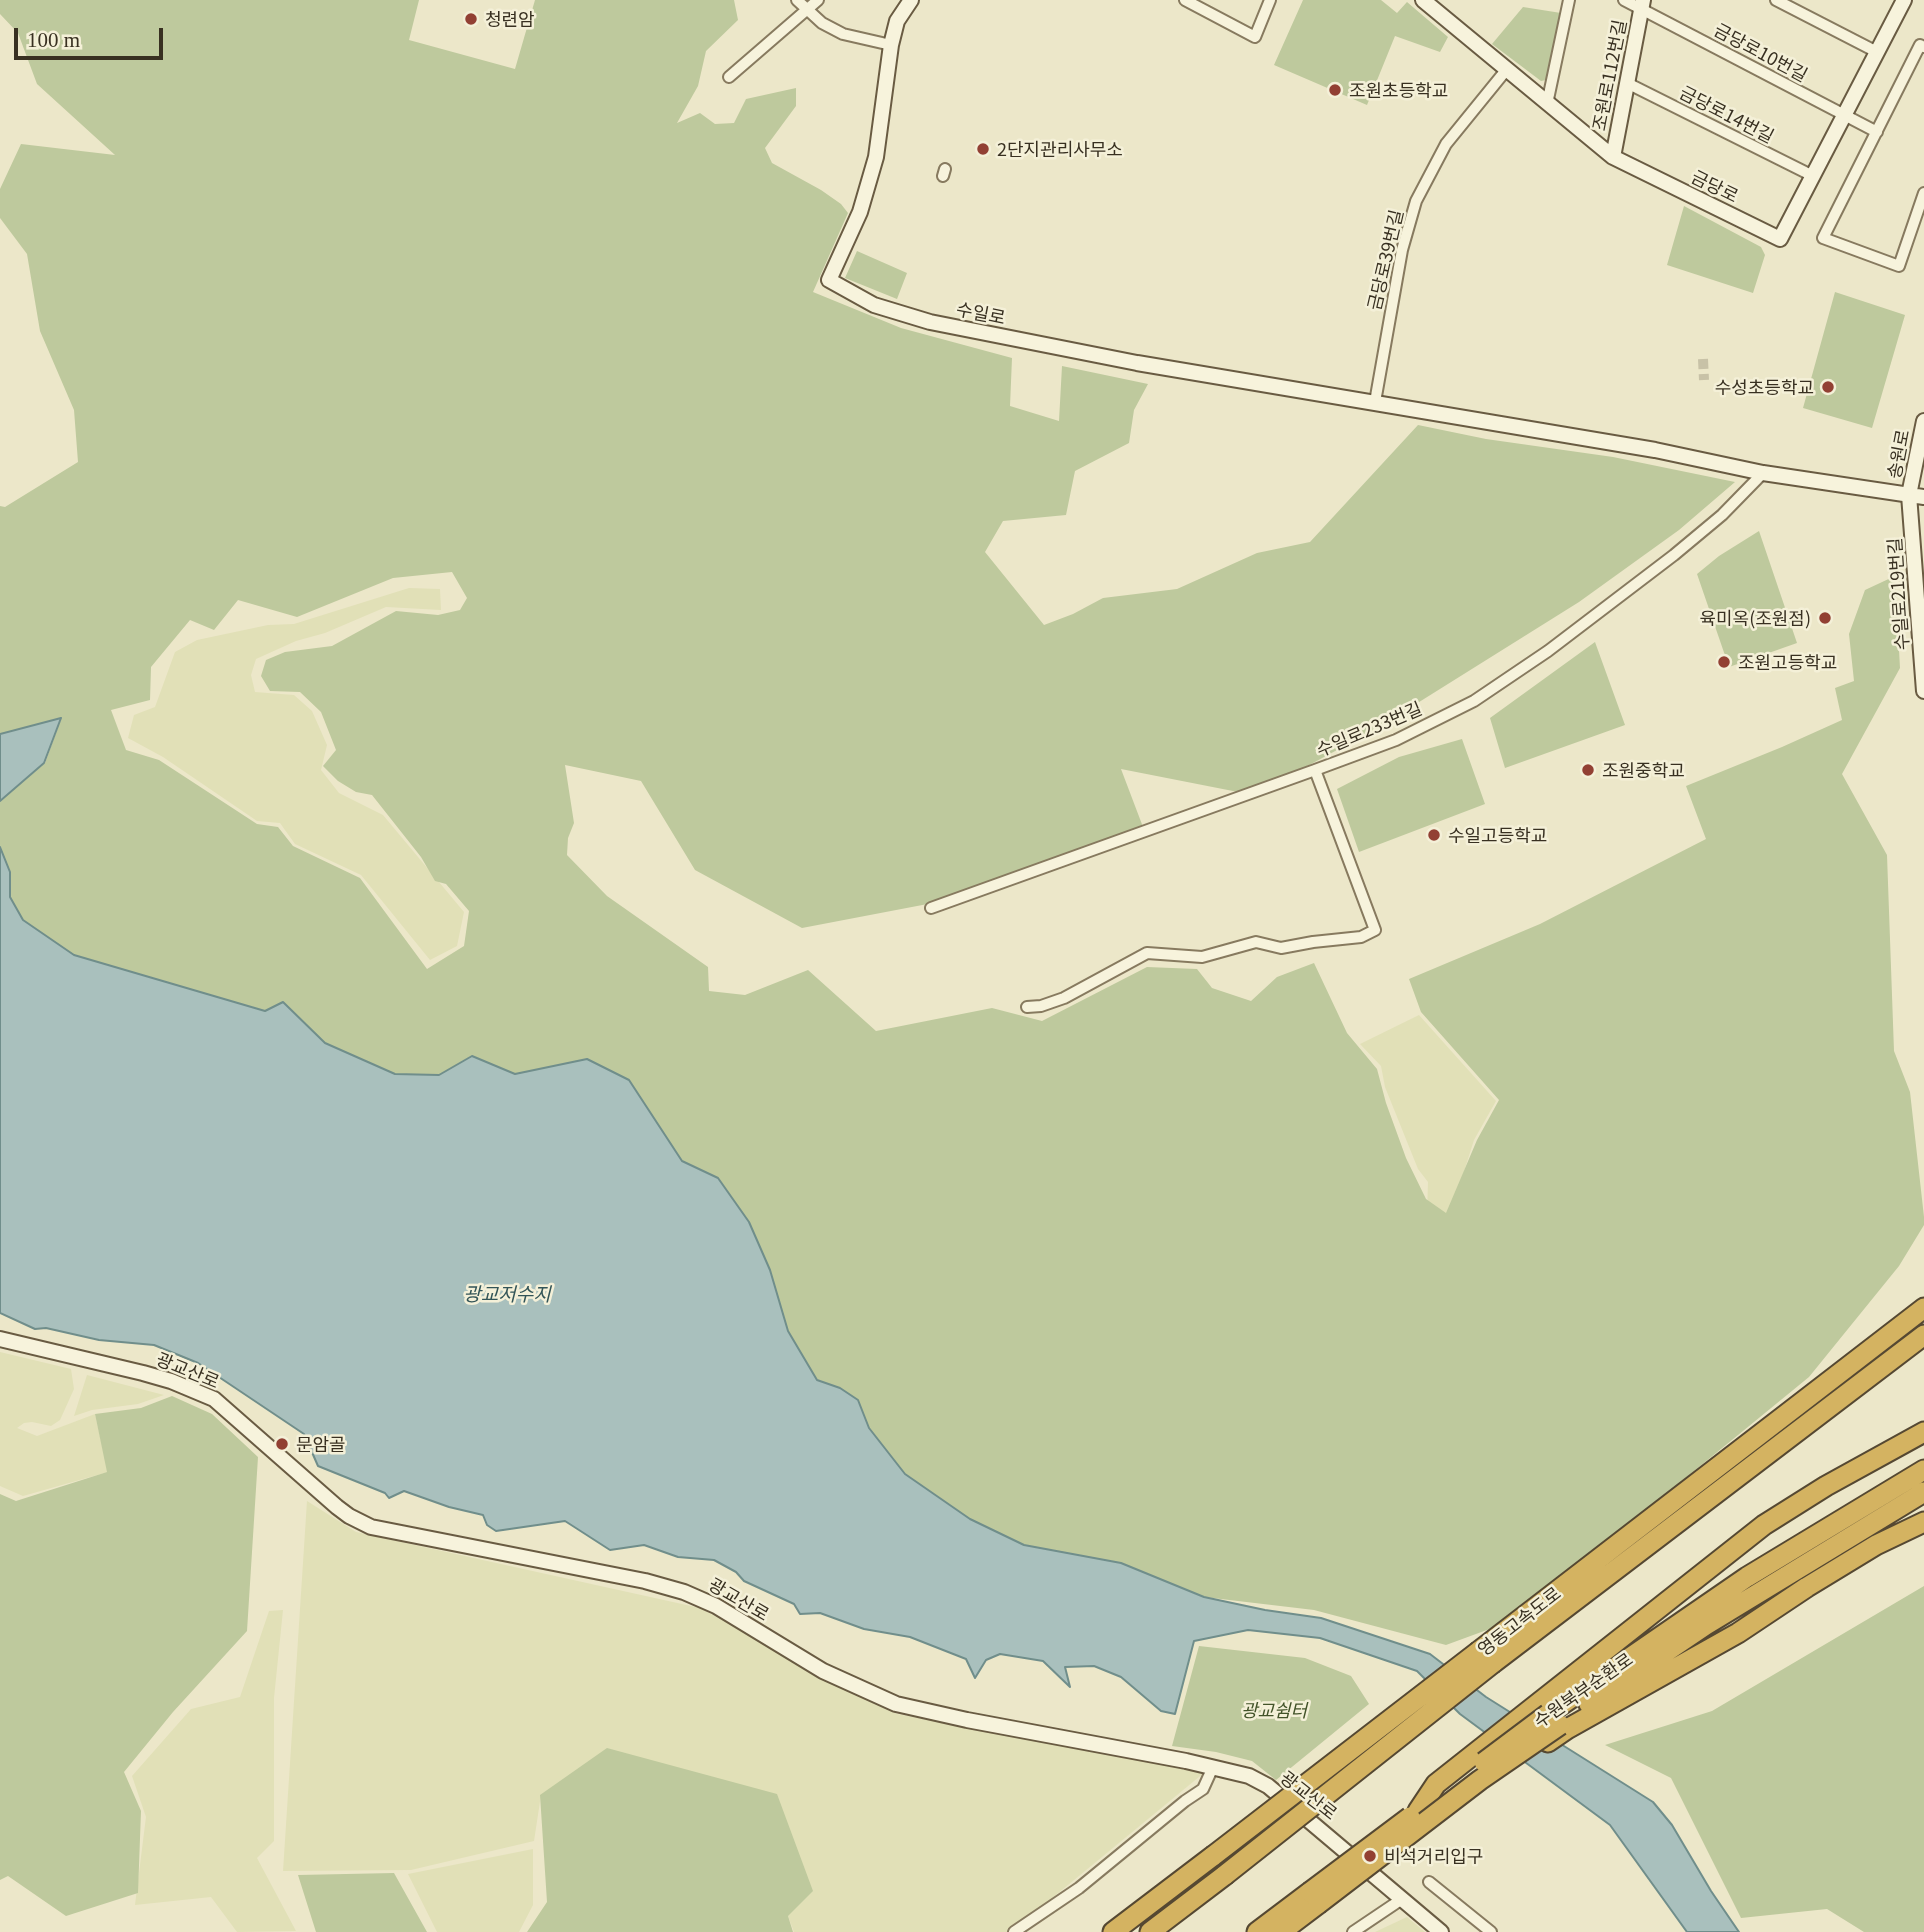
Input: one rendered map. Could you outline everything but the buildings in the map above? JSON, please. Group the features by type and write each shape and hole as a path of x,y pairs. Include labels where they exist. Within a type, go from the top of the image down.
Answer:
{"highway":[{"name":"영동고속도로","path":"1150,1932 1225,1875 1486,1657 1924,1308"},
{"name":"영동고속도로","path":"1113,1932 1924,1335"},
{"path":"1552,1718 1764,1525 1826,1486 1924,1432"},
{"name":"수원북부순환로","path":"1281,1932 1314,1898 1418,1811 1747,1577 1924,1470"},
{"name":"수원북부순환로","path":"1257,1932 1314,1898 1479,1780 1552,1718 1924,1492"},
{"path":"1552,1718 1727,1640 1877,1545 1924,1522"}],"street":[{"path":"797,0 822,23 843,34 891,45 897,21 911,0"},
{"path":"729,77 818,0"},
{"path":"1185,0 1255,37 1270,0"},
{"name":"금당로","path":"1423,0 1613,157 1780,239 1904,0"},
{"path":"1547,104 1569,0"},
{"name":"금당로10번길","path":"1624,0 1642,4 1877,132"},
{"path":"1776,0 1877,52"},
{"name":"조원로112번길","path":"1613,157 1642,4"},
{"name":"수일로","path":"891,45 876,158 860,212 829,280 874,305 930,322 1137,363 1375,402"},
{"path":"1924,47 1920,46 1823,237 1899,267 1924,193"},
{"name":"금당로39번길","path":"1375,402 1402,250 1416,201 1447,144 1507,69"},
{"name":"금당로14번길","path":"1627,83 1811,175"},
{"path":"1375,402 1655,450 1763,473 1917,496"},
{"name":"송원로","path":"1917,496 1924,421"},
{"name":"수일로233번길","path":"1027,1007 1041,1006 1064,998 1147,953 1202,957 1256,942 1281,948 1361,937 1375,930 1315,771 1396,740 1474,701 1548,650 1674,555 1722,515 1763,473"},
{"name":"수일로219번길","path":"1917,496 1924,691"},
{"path":"931,908 1315,771"},
{"name":"광교산로","path":"0,1339 143,1373 205,1395 223,1406 337,1507 371,1527 645,1581 684,1592 716,1606 823,1671 896,1703 967,1720 1249,1776 1268,1786 1441,1932"},
{"path":"1014,1932 1069,1895 1203,1789 1213,1768"},
{"path":"1429,1882 1491,1932"},
{"path":"1353,1932 1402,1899"}],"green space":[{"path":"0,0 419,0 409,40 515,69 535,0 734,0 738,20 706,51 698,86 677,123 700,113 715,124 734,123 746,99 796,88 796,106 765,148 772,163 821,190 841,204 848,213 813,292 901,328 1012,358 1010,406 1059,421 1062,366 1148,384 1134,410 1129,443 1075,471 1066,515 1003,521 985,552 1044,625 1103,598 1177,589 1257,553 1310,542 1418,425 1486,439 1613,457 1735,482 1679,530 1579,602 1376,729 1300,770 1238,792 1121,769 1143,827 938,902 802,928 695,870 641,781 565,765 574,823 568,838 567,855 607,896 708,967 709,991 745,995 808,970 876,1031 992,1008 1042,1021 1147,967 1197,969 1212,988 1251,1001 1277,977 1314,963 1347,1033 1377,1069 1406,1158 1426,1199 1446,1213 1477,1140 1499,1100 1421,1012 1409,979 1540,924 1706,839 1686,786 1842,720 1835,688 1854,681 1849,634 1865,590 1895,576 1900,668 1842,774 1887,855 1894,1051 1910,1092 1924,1217 1924,1225 1899,1266 1809,1377 1639,1516 1495,1627 1446,1645 1314,1610 1204,1597 1121,1563 1024,1545 970,1519 905,1474 869,1428 858,1400 840,1388 817,1380 788,1331 770,1270 718,1178 682,1161 629,1080 587,1059 515,1074 471,1056 439,1075 395,1074 325,1043 283,1002 266,1011 74,955 23,920 10,897 10,872 0,847 0,801 45,763 61,719 0,734 0,506 5,507 78,462 74,410 40,331 27,254 0,218 0,189 21,144 115,155 37,84 18,33 0,14","holes":["452,572 467,598 460,610 438,615 396,611 332,646 285,652 266,660 261,676 270,691 300,692 321,712 336,750 323,766 338,781 356,792 372,795 421,857 435,881 446,884 469,911 464,946 427,969 360,878 293,846 278,827 257,824 159,760 126,750 111,710 150,700 151,667 190,620 214,630 238,600 297,617 393,578"]},
{"path":"1303,0 1381,0 1397,13 1407,2 1448,37 1440,52 1395,36 1367,105 1274,65"},
{"path":"1523,7 1561,13 1546,80 1541,81 1492,44"},
{"path":"1684,206 1761,247 1765,255 1753,293 1667,265"},
{"path":"857,251 907,273 897,299 845,278"},
{"path":"1835,292 1905,315 1872,428 1803,408"},
{"path":"1759,531 1797,643 1729,667 1697,574 1719,556"},
{"path":"409,588 440,589 441,610 386,607 256,659 251,675 255,692 294,695 312,711 327,745 321,770 339,793 383,815 464,912 457,946 430,960 361,875 295,844 280,823 257,821 163,757 128,738 134,715 155,707 175,652 197,640 268,625 294,624"},
{"path":"1595,642 1625,725 1505,768 1490,718"},
{"path":"1462,739 1485,804 1359,852 1337,789 1399,757"},
{"path":"1419,1015 1496,1101 1474,1140 1448,1222 1427,1215 1428,1182 1418,1169 1385,1087 1381,1066 1360,1044"},
{"path":"0,1352 71,1369 74,1389 60,1420 51,1426 32,1422 17,1428 37,1436 95,1414 108,1472 23,1496 0,1486"},
{"path":"87,1375 164,1395 138,1404 92,1410 74,1416"},
{"path":"172,1396 212,1414 258,1457 247,1631 173,1712 124,1772 141,1811 138,1893 66,1916 8,1876 0,1880 0,1494 16,1501 107,1472 95,1414 141,1408"},
{"path":"307,1501 356,1532 700,1608 897,1714 1205,1772 1011,1932 794,1932 788,1916 541,1795 534,1841 411,1870 283,1871"},
{"path":"1924,1586 1924,1932 1864,1932 1827,1909 1741,1918 1671,1778 1605,1745 1712,1711"},
{"path":"283,1610 274,1698 274,1841 257,1858 296,1931 237,1932 211,1897 135,1905 146,1817 132,1776 191,1709 240,1697 269,1611"},
{"name":"광교쉼터","path":"1199,1646 1305,1658 1351,1676 1369,1704 1276,1780 1252,1761 1216,1752 1172,1746"},
{"path":"607,1748 777,1794 813,1891 788,1916 793,1932 527,1932 547,1902 540,1795"},
{"path":"533,1849 533,1905 519,1932 437,1932 408,1874"},
{"path":"394,1873 427,1932 316,1932 298,1875"},
{"path":"1407,1917 1425,1932 1375,1932"}],"water":[{"path":"61,718 44,763 0,801 0,734"},
{"name":"광교저수지","path":"0,847 10,872 10,897 23,920 74,955 265,1011 283,1002 325,1043 395,1074 439,1075 472,1056 515,1074 587,1059 629,1080 682,1161 718,1178 749,1222 770,1270 788,1331 817,1380 840,1388 858,1400 869,1428 905,1474 970,1519 1024,1545 1121,1563 1204,1597 1321,1618 1430,1654 1486,1697 1653,1802 1672,1825 1739,1932 1687,1932 1610,1825 1460,1714 1417,1671 1320,1638 1248,1630 1194,1641 1175,1714 1161,1711 1121,1677 1094,1666 1065,1667 1070,1687 1043,1661 1000,1654 986,1660 975,1678 966,1659 910,1637 864,1629 820,1613 800,1614 794,1604 744,1581 736,1572 714,1560 678,1557 644,1545 610,1550 565,1521 496,1531 487,1525 483,1515 449,1507 404,1491 389,1498 385,1493 318,1466 304,1434 198,1363 154,1345 99,1340 46,1328 35,1329 0,1313"}],"tunnel":[{"path":"1703,359 1704,380"}],"place":[{"name":"청련암","path":"471,19"},
{"name":"조원초등학교","path":"1335,90"},
{"name":"2단지관리사무소","path":"983,149"},
{"name":"수성초등학교","path":"1828,387"},
{"name":"육미옥(조원점)","path":"1825,618"},
{"name":"조원고등학교","path":"1724,662"},
{"name":"조원중학교","path":"1588,770"},
{"name":"수일고등학교","path":"1434,835"},
{"name":"문암골","path":"282,1444"},
{"name":"비석거리입구","path":"1370,1856"}]}
